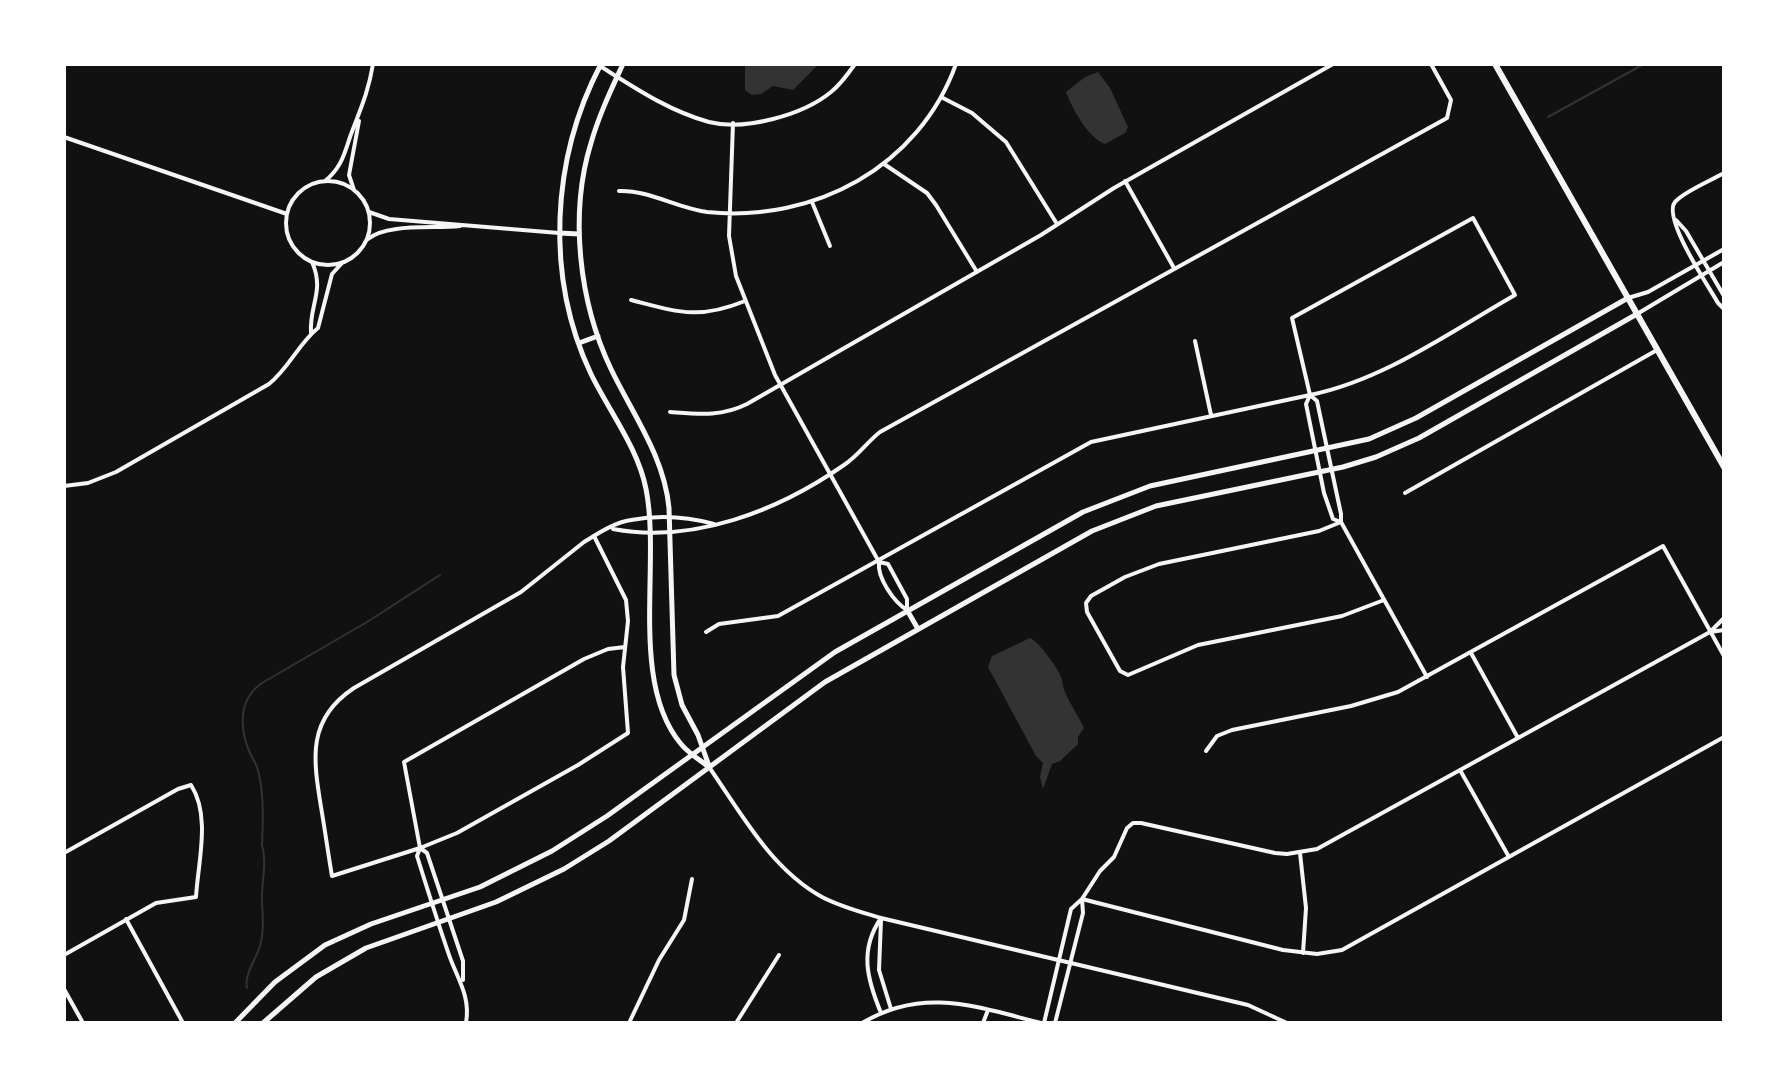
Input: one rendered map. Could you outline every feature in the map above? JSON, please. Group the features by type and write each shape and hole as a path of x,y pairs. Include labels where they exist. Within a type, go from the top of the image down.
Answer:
{"main road":[{"path":"1495,64 1724,467"}],"street":[{"path":"325,181 341,165 368,93 373,64"},
{"path":"623,64 590,146 579,234 587,295 598,336 610,367 657,459 668,497 674,675 682,705 709,767"},
{"path":"855,64 832,91 814,104 759,122 733,123 712,123 681,112 601,65 576,121 566,158 559,233 567,298 591,374 642,474 647,493 654,677 670,727 681,745 709,767 769,852 790,874 834,903 881,918 1248,1005 1287,1023"},
{"path":"619,191 638,191 704,212 783,211 812,202 858,182 884,164 917,132 941,97 956,64"},
{"path":"670,412 711,415 731,412 781,387 1125,181 1333,64"},
{"path":"610,529 670,531 743,519 847,464 880,432 1447,118 1451,100 1431,64"},
{"path":"941,97 972,113 1006,142 1057,224"},
{"path":"354,190 349,175 359,118"},
{"path":"733,123 732,260 746,301 781,387 879,562 878,570 898,605 907,610"},
{"path":"64,137 287,214"},
{"path":"884,164 927,193 977,272"},
{"path":"1724,173 1677,200 1672,211 1677,231 1724,309"},
{"path":"343,262 325,265 312,262 300,254 292,243 287,231 287,214 299,193 310,185 325,181 343,183 354,190 369,212 367,240"},
{"path":"1125,181 1174,268"},
{"path":"812,202 830,246"},
{"path":"369,212 389,219 579,234"},
{"path":"706,632 719,624 778,616 1091,442 1310,395 1350,385 1373,375 1515,295 1473,218 1292,318 1310,395 1317,401 1341,522 1427,677"},
{"path":"1675,218 1724,296"},
{"path":"64,486 88,483 116,472 269,384 282,373 320,323 332,274 377,232 390,228 429,229 470,225"},
{"path":"235,1023 275,982 325,945 371,924 500,879 552,851 607,816 835,652 1109,499 1160,483 1326,450 1392,430 1628,298 1648,292 1724,249"},
{"path":"311,333 310,320 319,288 312,262"},
{"path":"263,1023 299,989 340,962 382,941 508,897 572,865 825,682 1083,536 1156,506 1376,457 1419,438 1724,262"},
{"path":"631,300 697,314 712,313 746,301"},
{"path":"579,343 598,336"},
{"path":"1195,341 1211,415"},
{"path":"1405,493 1657,350"},
{"path":"1310,395 1306,404 1328,508 1333,519 1341,522"},
{"path":"594,536 626,600 628,621 624,680 628,733 596,755 491,815 420,848 332,876 314,760 317,735 328,712 354,688 521,592 594,536 630,520 691,518 714,524"},
{"path":"1341,522 1319,531 1159,564 1125,577 1091,596 1086,603 1087,612 1120,671 1131,674 1198,645 1342,616 1384,600"},
{"path":"1206,751 1217,736 1232,730 1372,701 1398,692 1663,546 1724,656"},
{"path":"879,562 888,564 907,599 907,610 918,629"},
{"path":"862,1023 891,1009 939,1001 1042,1023 1071,909 1114,857 1127,828 1133,823 1275,853 1300,853 1329,844 1710,632 1724,618"},
{"path":"1710,632 1724,630"},
{"path":"466,1023 468,1009 462,984 452,964 417,856 420,848 404,762 584,659 608,649 625,647"},
{"path":"1471,653 1519,738"},
{"path":"1082,899 1303,953 1329,953 1354,944 1724,737"},
{"path":"1460,770 1509,857"},
{"path":"64,853 178,789 191,785 197,795 201,811 196,897 165,900 64,955"},
{"path":"420,848 427,853 463,961 462,984"},
{"path":"1300,853 1306,908 1303,953"},
{"path":"629,1023 659,960 684,920 692,879"},
{"path":"1055,1023 1083,913 1082,899"},
{"path":"881,918 879,970 891,1009"},
{"path":"881,918 870,932 867,957 871,989 881,1013"},
{"path":"126,919 183,1023"},
{"path":"736,1023 779,955"},
{"path":"64,989 83,1023"},
{"path":"983,1023 988,1010"}],"shaded area":[{"path":"745,64 819,64 793,90 773,86 761,94 752,95 745,90"},
{"path":"1098,72 1110,88 1128,127 1125,133 1105,144 1087,129 1066,92 1085,77"},
{"path":"1030,638 1043,649 1062,678 1067,697 1084,728 1078,737 1078,744 1060,761 1052,764 1043,789 1040,777 1043,763 1036,756 988,667 992,656"}],"waterway":[{"path":"1548,117 1644,64"},
{"path":"247,988 247,978 262,933 264,864 261,783 246,742 243,723 245,705 254,689 262,683 440,575"}]}
